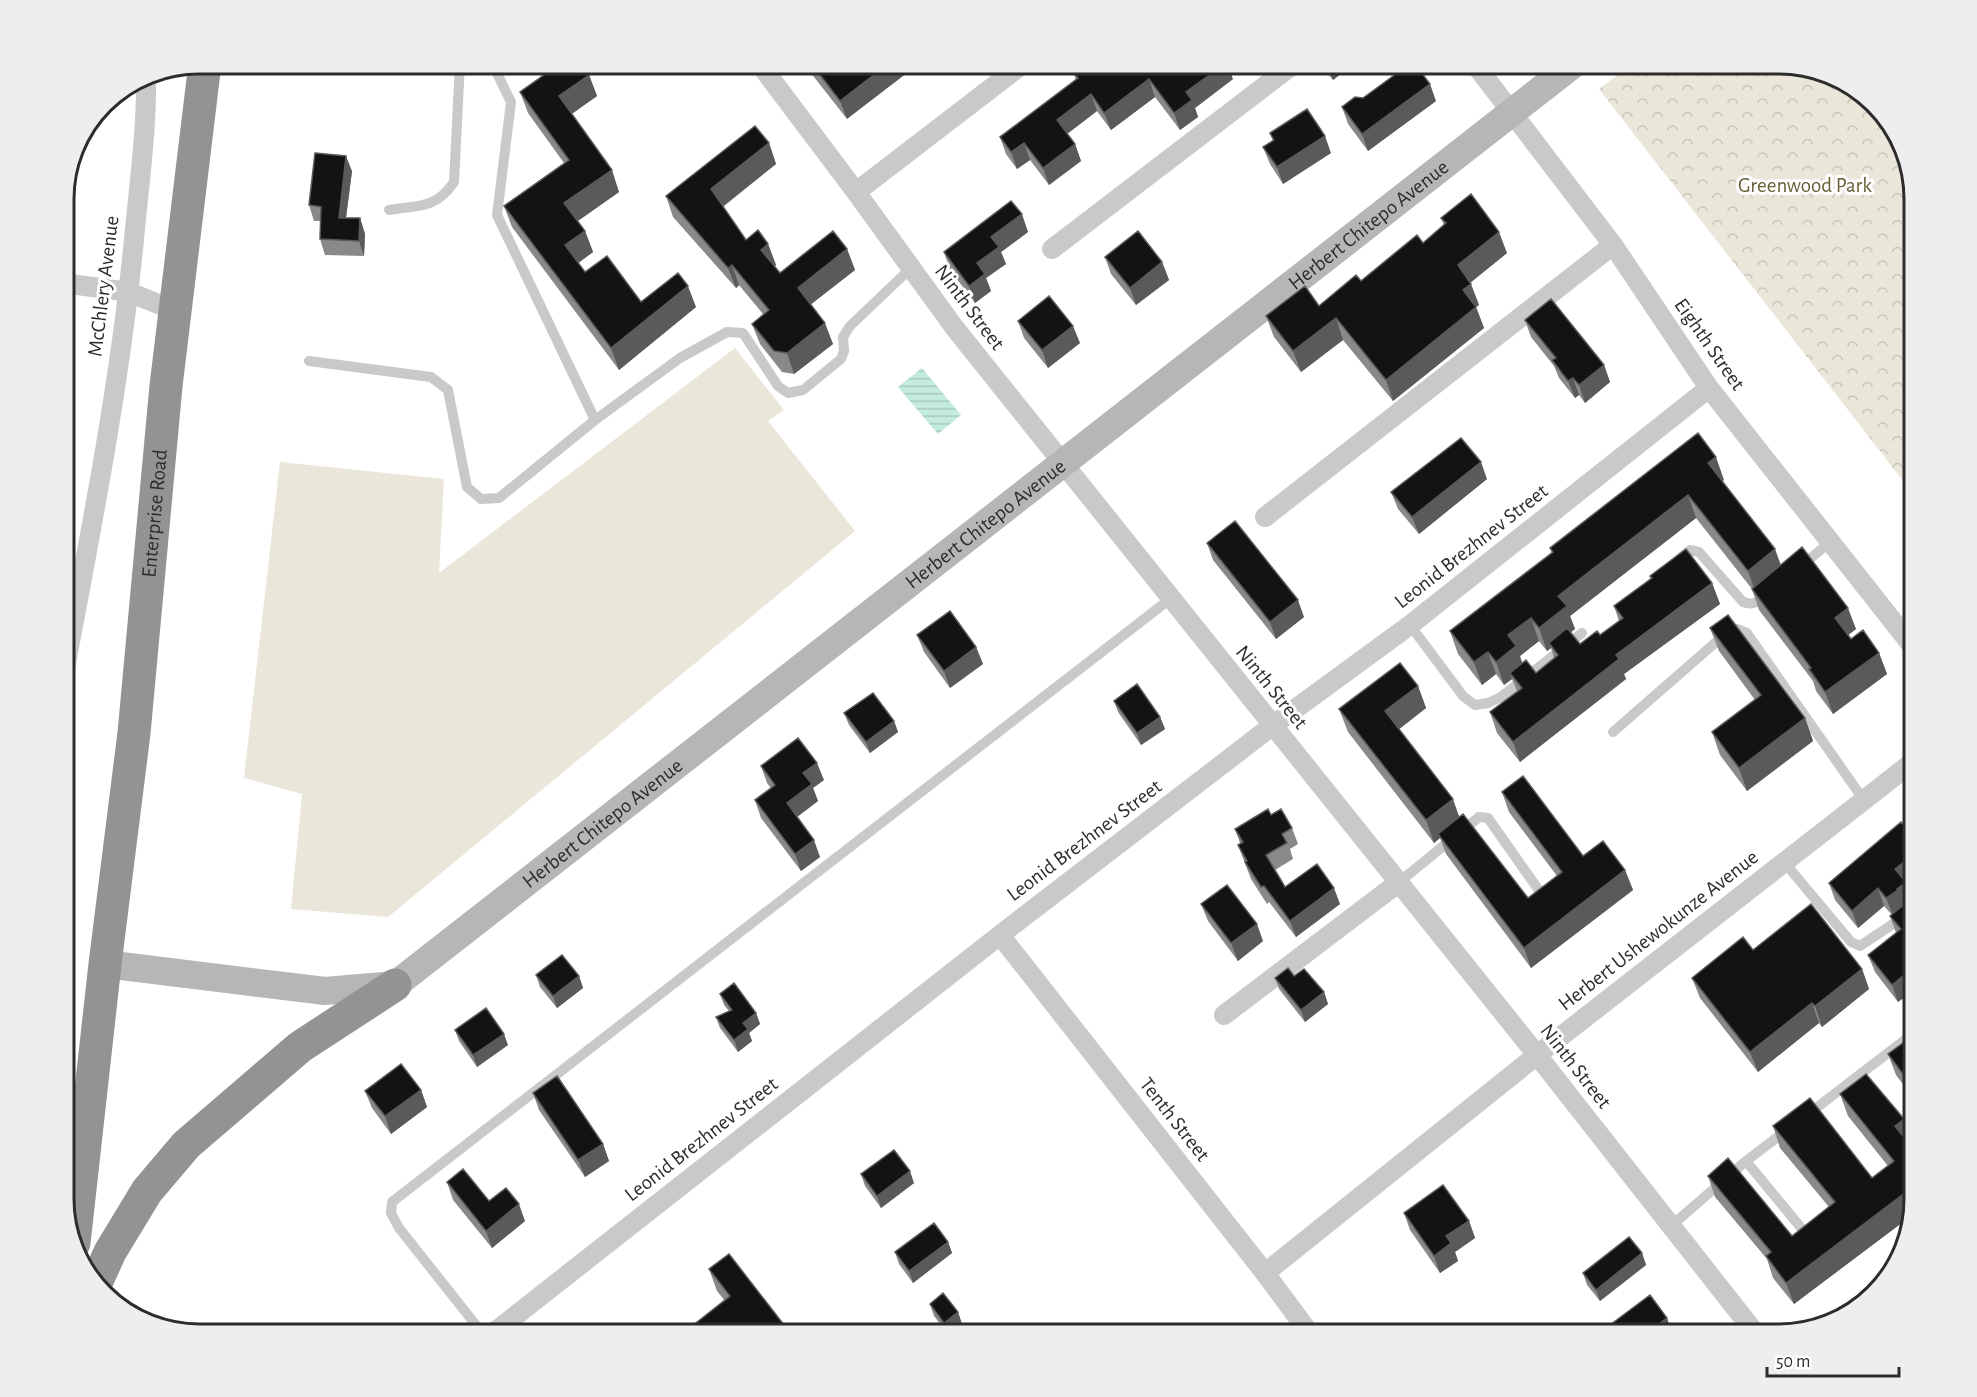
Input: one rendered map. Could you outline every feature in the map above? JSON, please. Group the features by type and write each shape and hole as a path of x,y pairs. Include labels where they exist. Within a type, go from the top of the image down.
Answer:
{"highway":[{"name":"Enterprise Road","path":"76,1224 134,733 175,311 204,74"},
{"path":"99,1275 110,1252 147,1191 186,1145 300,1047 395,985"}],"main road":[{"name":"Herbert Chitepo Avenue","path":"395,985 1561,74"},
{"path":"105,964 325,991 395,985"}],"street":[{"name":"Ninth Street","path":"767,74 954,327 1537,1055 1748,1324"},
{"path":"856,192 1010,74"},
{"path":"1052,249 1281,74"},
{"name":"Eighth Street","path":"1483,74 1613,245 1709,388 1904,635"},
{"name":"McChlery Avenue","path":"74,621 91,532 129,292 147,113 146,85"},
{"path":"1265,517 1613,245"},
{"path":"74,284 129,292 175,311"},
{"name":"Leonid Brezhnev Street","path":"505,1324 1000,935 1272,726 1410,625 1709,388"},
{"name":"Herbert Ushewokunze Avenue","path":"1265,1273 1537,1055 1904,768"},
{"path":"1224,1015 1398,883"},
{"name":"Tenth Street","path":"1000,935 1303,1324"}],"lane":[{"path":"390,210 436,202 446,195 454,182 459,74"},
{"path":"497,74 511,102 497,216 595,420"},
{"path":"309,362 431,377 448,390 467,488 481,499 498,498 595,420 680,358 727,332 743,333 778,386 788,393 804,390 840,359 844,351 843,337 849,326 911,268"},
{"path":"1793,572 1830,542"},
{"path":"1672,565 1690,550 1699,552 1743,602 1750,605 1757,603 1775,587"},
{"path":"475,1324 399,1228 391,1213 392,1202 1170,598"},
{"path":"1410,625 1463,696 1474,705 1488,704 1501,698 1582,633"},
{"path":"1613,732 1723,636 1737,629 1747,633 1863,799"},
{"path":"1398,883 1479,817 1488,818 1538,889"},
{"path":"1784,862 1851,942 1860,946 1904,917"},
{"path":"1671,1226 1746,1161 1904,1041"},
{"path":"1746,1161 1802,1229"}],"green space":[{"name":"Greenwood Park","path":"1619,74 1795,75 1811,78 1841,90 1878,122 1894,151 1904,198 1904,482 1599,89"},
{"path":"735,348 784,410 768,421 855,531 388,917 291,909 302,794 244,778 280,462 444,479 439,573"}],"shaded area":[{"path":"922,368 961,415 938,434 898,387"}],"building":[{"path":"545,74 589,75 559,96 612,170 564,203 585,231 565,245 585,272 607,256 641,302 678,273 688,286 611,348 504,206 569,160 520,92"},
{"path":"819,74 875,74 840,101"},
{"path":"1075,74 1211,74 1186,92 1192,100 1174,113 1149,79 1104,113 1091,94 1057,120 1075,144 1043,168 1024,143 1011,152 1000,137 1078,78"},
{"path":"1396,74 1422,74 1430,84 1362,134 1342,107 1355,97 1363,98"},
{"path":"1307,109 1325,136 1277,167 1263,147 1274,140 1270,133"},
{"path":"755,126 769,143 711,189 746,240 758,230 768,244 761,250 780,273 833,231 847,249 798,288 825,323 787,353 774,351 752,324 769,310 732,265 728,268 666,196"},
{"path":"315,153 346,156 339,218 360,218 359,241 320,239 321,207 309,205"},
{"path":"1471,194 1499,232 1458,265 1471,284 1463,290 1476,307 1386,380 1336,318 1293,351 1266,316 1305,286 1319,306 1356,275 1361,281 1417,235 1423,243 1446,223 1441,218"},
{"path":"1011,201 1022,214 991,237 999,247 977,263 985,274 969,286 944,252"},
{"path":"1138,231 1162,262 1130,288 1105,257"},
{"path":"1049,296 1073,326 1042,350 1018,321"},
{"path":"1551,299 1604,365 1579,385 1573,378 1568,381 1552,360 1556,358 1525,320"},
{"path":"1698,433 1716,457 1708,463 1775,549 1748,571 1688,495 1558,596 1567,606 1539,628 1531,618 1508,635 1516,646 1496,662 1488,652 1474,662 1450,631 1553,552 1550,548"},
{"path":"1461,438 1481,462 1412,517 1391,492"},
{"path":"1235,521 1298,600 1270,622 1207,543"},
{"path":"1802,547 1848,608 1835,618 1851,639 1863,630 1879,653 1825,692 1809,669 1811,668 1752,589"},
{"path":"1686,549 1712,583 1616,655 1619,659 1513,742 1490,712 1522,688 1510,673 1526,660 1536,673 1558,655 1549,643 1567,628 1580,644 1597,631 1600,635 1623,618 1614,606"},
{"path":"950,611 976,647 944,671 917,635"},
{"path":"1728,615 1805,718 1739,768 1712,732 1761,695 1710,628"},
{"path":"1400,663 1418,686 1385,711 1453,799 1426,820 1339,709"},
{"path":"1137,684 1160,717 1137,733 1114,701"},
{"path":"873,693 894,721 866,742 844,713"},
{"path":"798,738 817,763 803,773 812,784 787,803 814,840 795,854 755,800 775,785 761,766"},
{"path":"1523,776 1583,856 1603,841 1625,870 1524,948 1438,834 1463,814 1528,898 1562,872 1502,792"},
{"path":"1268,809 1271,815 1281,809 1292,828 1282,834 1287,843 1266,855 1285,887 1317,864 1334,888 1290,921 1264,886 1261,887 1245,862 1247,861 1238,845 1243,842 1235,829"},
{"path":"1901,822 1904,825 1904,862 1895,869 1904,880 1904,884 1898,890 1886,898 1878,888 1852,911 1829,883"},
{"path":"1227,885 1257,924 1231,943 1201,904"},
{"path":"1811,904 1862,969 1815,1006 1812,1003 1750,1052 1692,978 1743,937 1753,950"},
{"path":"1904,904 1904,975 1892,985 1868,955 1901,929 1890,916"},
{"path":"562,955 579,976 553,996 536,975"},
{"path":"1288,968 1294,976 1304,969 1324,992 1301,1010 1275,978"},
{"path":"734,983 756,1013 743,1023 748,1029 734,1040 716,1017 732,1010 720,994"},
{"path":"486,1008 504,1034 473,1055 455,1030"},
{"path":"1904,1042 1904,1076 1888,1054"},
{"path":"401,1064 421,1090 385,1116 365,1091"},
{"path":"1866,1074 1904,1119 1895,1126 1904,1137 1904,1194 1786,1283 1766,1256 1771,1252 1708,1176 1728,1158 1792,1236 1835,1202 1773,1126 1810,1098 1872,1178 1894,1161 1840,1094"},
{"path":"557,1076 603,1144 578,1160 533,1093"},
{"path":"894,1150 910,1171 877,1196 861,1174"},
{"path":"463,1169 489,1201 506,1188 519,1204 486,1231 447,1182"},
{"path":"1443,1185 1469,1221 1446,1236 1451,1243 1434,1256 1404,1213"},
{"path":"934,1223 948,1242 909,1271 895,1252"},
{"path":"1629,1237 1642,1253 1596,1290 1583,1273"},
{"path":"729,1254 783,1324 695,1324 730,1296 709,1269"},
{"path":"943,1293 958,1312 944,1323 930,1304"},
{"path":"1650,1295 1667,1318 1659,1324 1611,1324"}]}
